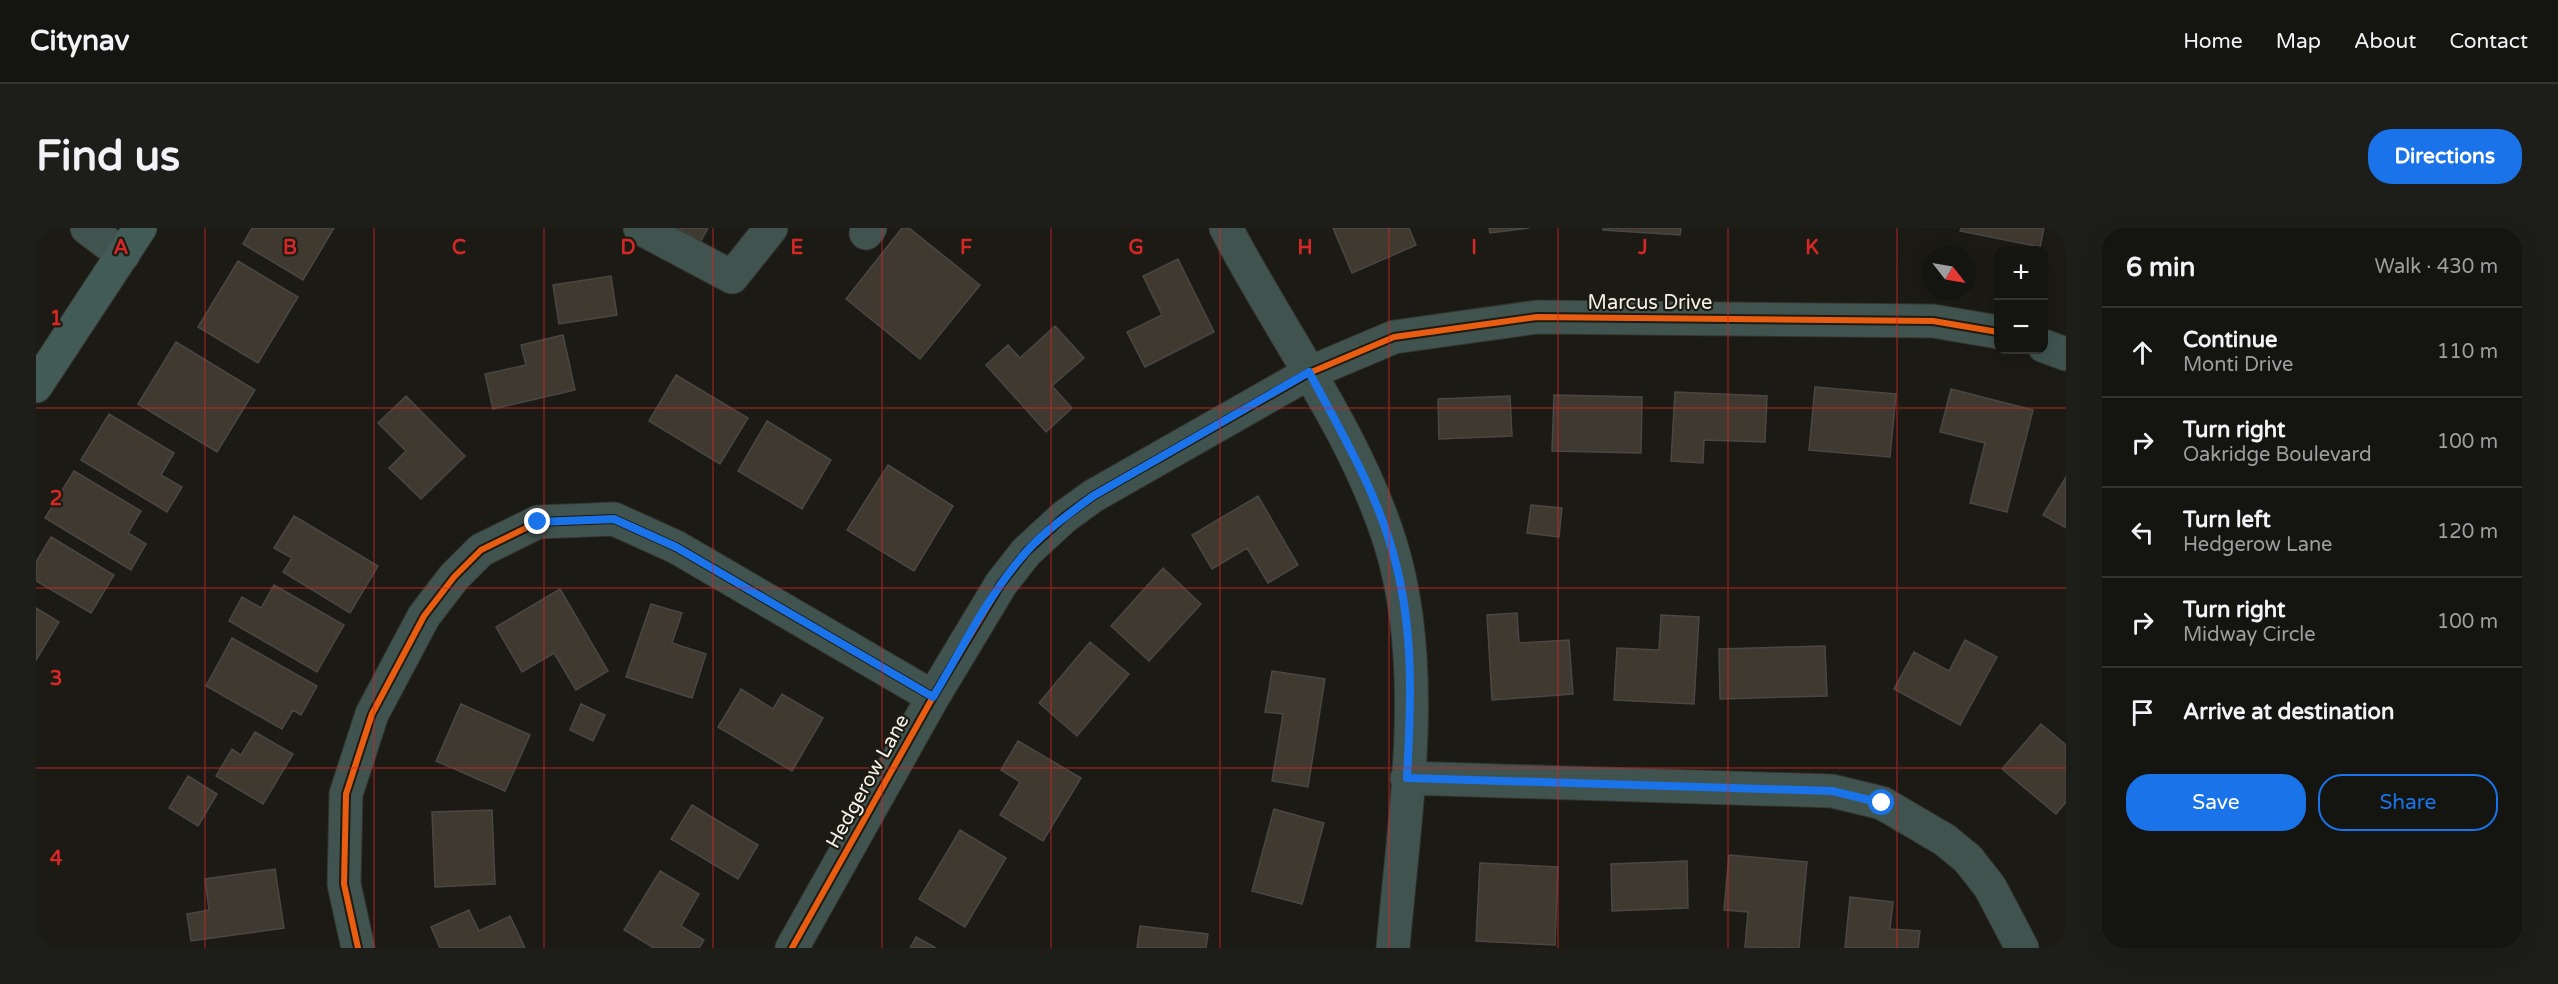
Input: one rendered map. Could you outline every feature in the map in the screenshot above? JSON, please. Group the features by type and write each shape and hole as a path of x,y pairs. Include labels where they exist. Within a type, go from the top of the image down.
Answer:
{"main road":[{"path":"36,386 140,228"}],"street":[{"path":"87,228 123,255"},
{"path":"640,228 732,277 771,228"},
{"path":"1226,228 1309,372 1367,483 1396,562 1409,644 1411,699 1393,948"},
{"name":"Marcus Drive","path":"1309,372 1394,337 1537,317 1933,321 1994,331"},
{"path":"2048,348 2066,354"},
{"name":"Hedgerow Lane","path":"792,948 933,697 1001,584 1026,552 1064,517 1093,496 1309,372"},
{"path":"358,948 344,884 346,794 372,714 424,616 454,576 482,550 538,522 614,519 676,547 933,697"},
{"path":"1407,778 1832,791 1882,803 1945,840 1968,859 1990,887 2022,948"}],"building":[{"path":"252,228 334,228 303,280 243,244"},
{"path":"678,228 708,228 701,241"},
{"path":"902,228 909,228 980,285 920,359 846,299"},
{"path":"1333,228 1409,228 1416,245 1352,273"},
{"path":"1489,228 1529,228 1490,233"},
{"path":"1603,228 1681,228 1680,235 1603,230"},
{"path":"1961,228 2044,228 2040,246 1960,231"},
{"path":"1178,259 1214,332 1145,367 1127,332 1162,315 1143,276"},
{"path":"238,261 298,297 258,363 198,327"},
{"path":"611,276 617,315 559,324 553,285"},
{"path":"1055,326 1084,358 1052,386 1072,408 1046,432 986,365 1008,345 1020,358"},
{"path":"563,335 575,390 493,409 485,374 526,365 521,345"},
{"path":"176,342 255,390 217,452 138,404"},
{"path":"676,375 748,418 720,464 649,421"},
{"path":"1815,387 1896,394 1890,457 1809,450"},
{"path":"1951,389 2033,410 2007,512 1970,503 1985,443 1940,432"},
{"path":"1675,392 1767,396 1765,442 1704,440 1703,463 1671,461"},
{"path":"1554,395 1642,397 1641,453 1552,451"},
{"path":"406,396 465,456 421,499 389,468 406,451 378,423"},
{"path":"1510,396 1512,436 1439,439 1438,399"},
{"path":"109,414 174,453 161,475 182,487 167,512 81,460"},
{"path":"767,421 831,460 802,509 738,471"},
{"path":"888,465 953,506 914,571 847,530"},
{"path":"74,471 141,511 128,533 146,544 131,570 45,518"},
{"path":"2066,477 2066,528 2043,515"},
{"path":"1258,496 1298,565 1268,583 1247,548 1212,569 1192,535"},
{"path":"1531,505 1562,508 1559,537 1527,533"},
{"path":"294,516 378,566 350,613 283,572 292,558 274,548"},
{"path":"51,537 114,575 91,613 36,581 36,562"},
{"path":"1163,568 1201,604 1149,661 1111,626"},
{"path":"274,585 344,625 317,672 229,621 242,597 261,608"},
{"path":"560,589 608,671 576,690 554,653 522,672 496,627"},
{"path":"651,604 682,613 672,643 706,654 692,698 626,677"},
{"path":"36,608 59,622 36,660"},
{"path":"1517,613 1519,643 1569,640 1573,694 1492,700 1487,615"},
{"path":"1661,615 1699,617 1694,704 1614,700 1617,648 1659,650"},
{"path":"232,638 317,686 301,715 293,710 282,729 206,686"},
{"path":"1965,640 1997,657 1960,725 1894,689 1914,652 1949,671"},
{"path":"1090,642 1129,674 1077,736 1039,703"},
{"path":"1825,646 1827,696 1720,699 1719,649"},
{"path":"1272,671 1325,679 1308,787 1272,781 1283,714 1265,712"},
{"path":"741,689 773,709 782,694 823,718 792,771 718,727"},
{"path":"461,704 530,735 505,791 436,761"},
{"path":"581,704 605,715 593,741 570,730"},
{"path":"2041,724 2066,745 2066,802 2056,814 2002,769"},
{"path":"255,732 293,754 263,804 216,776 232,749 241,755"},
{"path":"1018,741 1081,778 1043,841 1000,815 1020,782 1001,770"},
{"path":"188,776 217,794 198,826 169,808"},
{"path":"692,805 758,845 738,879 671,839"},
{"path":"1274,809 1324,823 1302,904 1252,891"},
{"path":"492,810 495,884 435,887 432,812"},
{"path":"960,830 1006,858 965,927 919,899"},
{"path":"1729,855 1807,862 1799,948 1745,947 1748,912 1724,910"},
{"path":"1687,861 1688,908 1612,911 1611,864"},
{"path":"1480,863 1558,867 1555,945 1476,941"},
{"path":"275,869 284,928 191,941 187,914 209,910 205,879"},
{"path":"660,871 699,894 681,926 704,940 699,948 654,948 624,930"},
{"path":"1850,897 1893,902 1890,929 1920,931 1918,948 1845,948"},
{"path":"469,910 479,931 510,916 525,948 440,948 431,927"},
{"path":"1140,926 1208,934 1206,948 1137,948"},
{"path":"916,937 936,948 910,948"}],"cycle path":[{"path":"792,948 933,697 1001,584 1026,552 1064,517 1093,496 1309,373 1394,337 1537,317 1933,321 1994,331"},
{"path":"358,948 344,884 346,794 372,714 424,616 454,577 481,550 538,522 614,519 676,547 933,697"}],"route":[{"path":"538,522 614,519 676,547 933,697 1001,584 1026,552 1064,517 1093,496 1309,372 1367,483 1396,562 1406,613 1409,644 1411,699 1407,778 1832,791 1882,803"}]}
